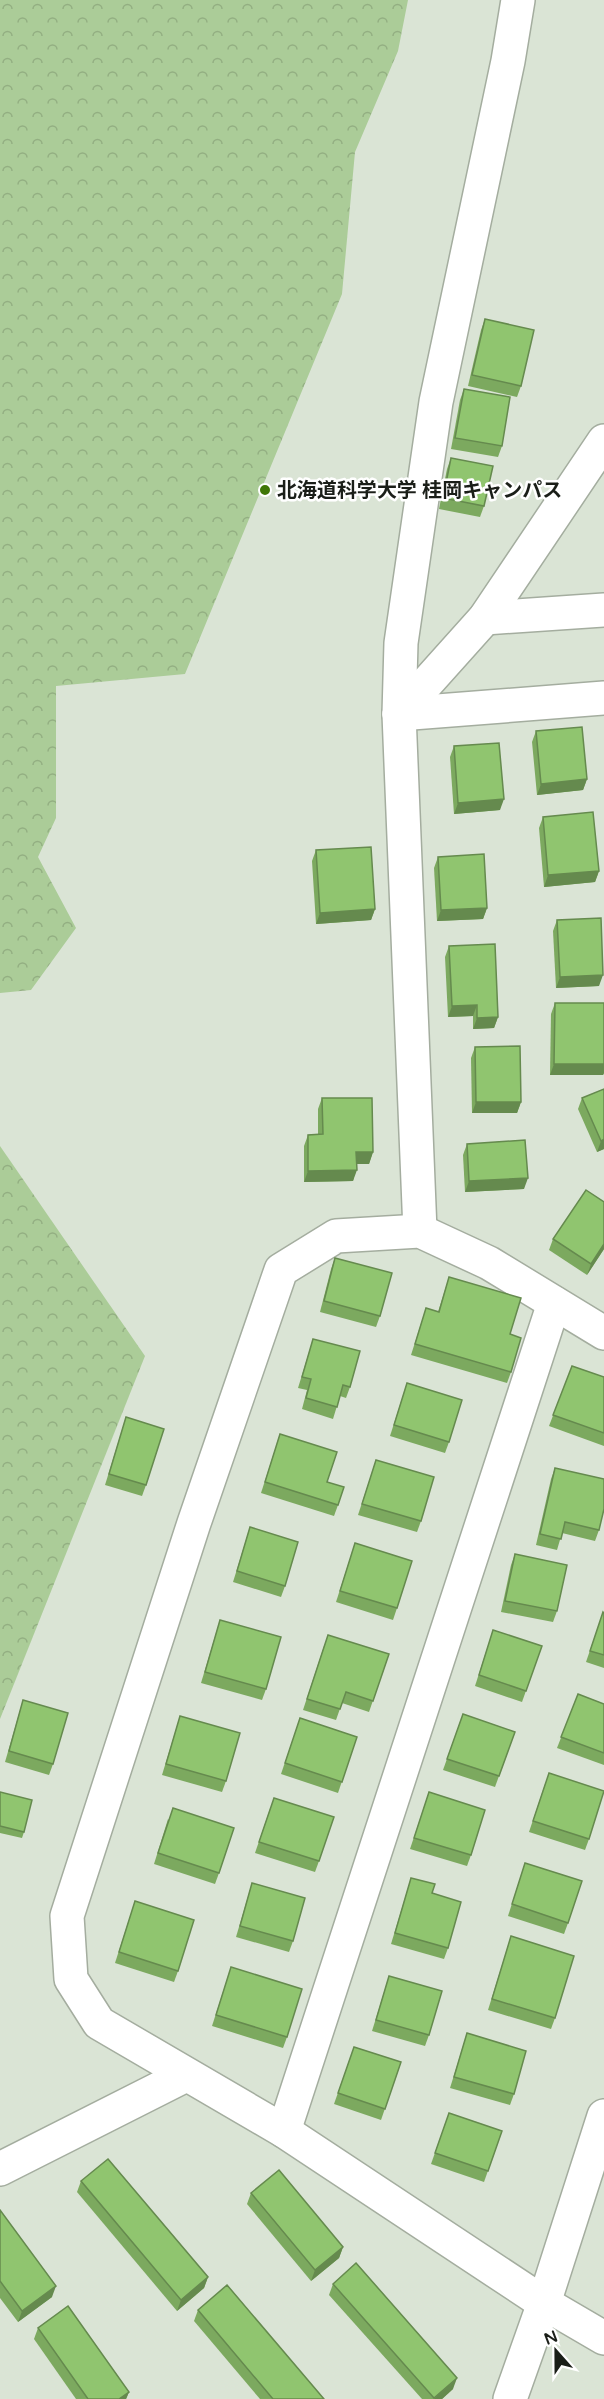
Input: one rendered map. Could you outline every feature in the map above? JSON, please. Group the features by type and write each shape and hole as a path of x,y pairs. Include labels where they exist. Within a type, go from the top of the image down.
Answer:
{"street":[{"path":"420,1231 399,714 401,643 436,402 508,61 518,0"},
{"path":"399,714 485,618 604,441"},
{"path":"485,618 604,610"},
{"path":"399,714 604,698"},
{"path":"604,1333 489,1263 420,1231 336,1236 281,1270 194,1524 67,1916 71,1979 99,2023 284,2131 544,2303 604,2338"},
{"path":"284,2131 554,1303"},
{"path":"0,2169 186,2075"},
{"path":"510,2399 544,2303 604,2116"}],"green space":[{"path":"0,0 408,0 398,51 355,152 342,294 185,674 56,686 56,818 38,857 76,928 31,990 0,993"},
{"path":"0,1146 145,1356 0,1719"}],"building":[{"path":"485,319 534,330 521,386 472,375"},
{"path":"464,389 510,397 502,446 455,438"},
{"path":"451,458 493,466 484,506 443,498"},
{"path":"582,727 587,779 541,784 536,731"},
{"path":"499,743 504,799 458,803 454,746"},
{"path":"593,812 599,871 548,875 543,817"},
{"path":"371,847 375,909 320,913 316,850"},
{"path":"484,854 487,908 441,910 438,857"},
{"path":"601,918 603,975 560,977 557,920"},
{"path":"495,944 498,1017 477,1018 477,1005 452,1006 449,946"},
{"path":"555,1003 604,1003 604,1064 554,1064"},
{"path":"520,1046 521,1102 476,1102 475,1047"},
{"path":"604,1089 604,1139 601,1141 582,1098"},
{"path":"322,1098 372,1098 373,1152 356,1152 357,1170 308,1171 308,1135 323,1134"},
{"path":"525,1140 528,1178 469,1181 467,1144"},
{"path":"586,1190 604,1202 604,1244 591,1264 553,1239"},
{"path":"335,1258 392,1273 380,1316 324,1301"},
{"path":"449,1277 521,1298 510,1334 521,1338 511,1372 415,1344 426,1308 439,1312"},
{"path":"313,1339 360,1351 350,1387 343,1385 337,1407 306,1398 311,1379 302,1377"},
{"path":"572,1366 604,1377 604,1433 553,1415"},
{"path":"407,1383 462,1400 449,1442 394,1425"},
{"path":"126,1417 164,1429 146,1485 109,1474"},
{"path":"280,1434 337,1452 327,1482 344,1487 338,1505 265,1482"},
{"path":"376,1460 434,1477 421,1521 362,1504"},
{"path":"555,1468 604,1479 604,1509 599,1530 565,1522 561,1539 540,1534"},
{"path":"250,1527 298,1542 285,1586 237,1571"},
{"path":"355,1543 412,1561 397,1608 340,1591"},
{"path":"515,1554 567,1565 557,1611 505,1601"},
{"path":"604,1613 604,1655 590,1651"},
{"path":"220,1620 281,1637 266,1689 205,1672"},
{"path":"493,1630 542,1646 526,1691 479,1675"},
{"path":"328,1635 389,1654 373,1701 346,1692 340,1709 307,1699"},
{"path":"578,1694 604,1704 604,1753 561,1737"},
{"path":"23,1700 68,1713 53,1764 9,1751"},
{"path":"463,1714 515,1732 499,1776 447,1759"},
{"path":"180,1716 240,1733 226,1781 166,1764"},
{"path":"300,1718 357,1737 342,1782 285,1763"},
{"path":"549,1773 604,1791 589,1839 533,1821"},
{"path":"0,1792 32,1800 24,1832 0,1826"},
{"path":"429,1792 485,1810 471,1855 414,1838"},
{"path":"274,1798 334,1817 319,1861 259,1842"},
{"path":"173,1808 234,1828 219,1873 158,1853"},
{"path":"525,1863 582,1881 568,1923 512,1904"},
{"path":"411,1878 435,1884 432,1893 461,1902 448,1948 395,1933"},
{"path":"252,1883 305,1898 293,1941 240,1926"},
{"path":"135,1901 194,1920 178,1971 119,1952"},
{"path":"511,1936 574,1956 555,2018 492,1999"},
{"path":"231,1967 302,1989 287,2037 216,2015"},
{"path":"389,1976 442,1991 429,2035 376,2020"},
{"path":"467,2033 526,2051 514,2094 454,2077"},
{"path":"354,2047 401,2062 385,2109 338,2093"},
{"path":"449,2113 502,2131 488,2171 435,2153"},
{"path":"108,2159 208,2277 181,2300 81,2181"},
{"path":"279,2170 343,2247 315,2270 251,2193"},
{"path":"0,2210 56,2286 22,2311 0,2281"},
{"path":"356,2263 457,2378 434,2398 333,2284"},
{"path":"227,2285 324,2399 273,2399 198,2310"},
{"path":"68,2306 129,2392 119,2399 88,2399 38,2328"}],"place":[{"name":"北海道科学大学 桂岡キャンパス","path":"265,490"}]}
